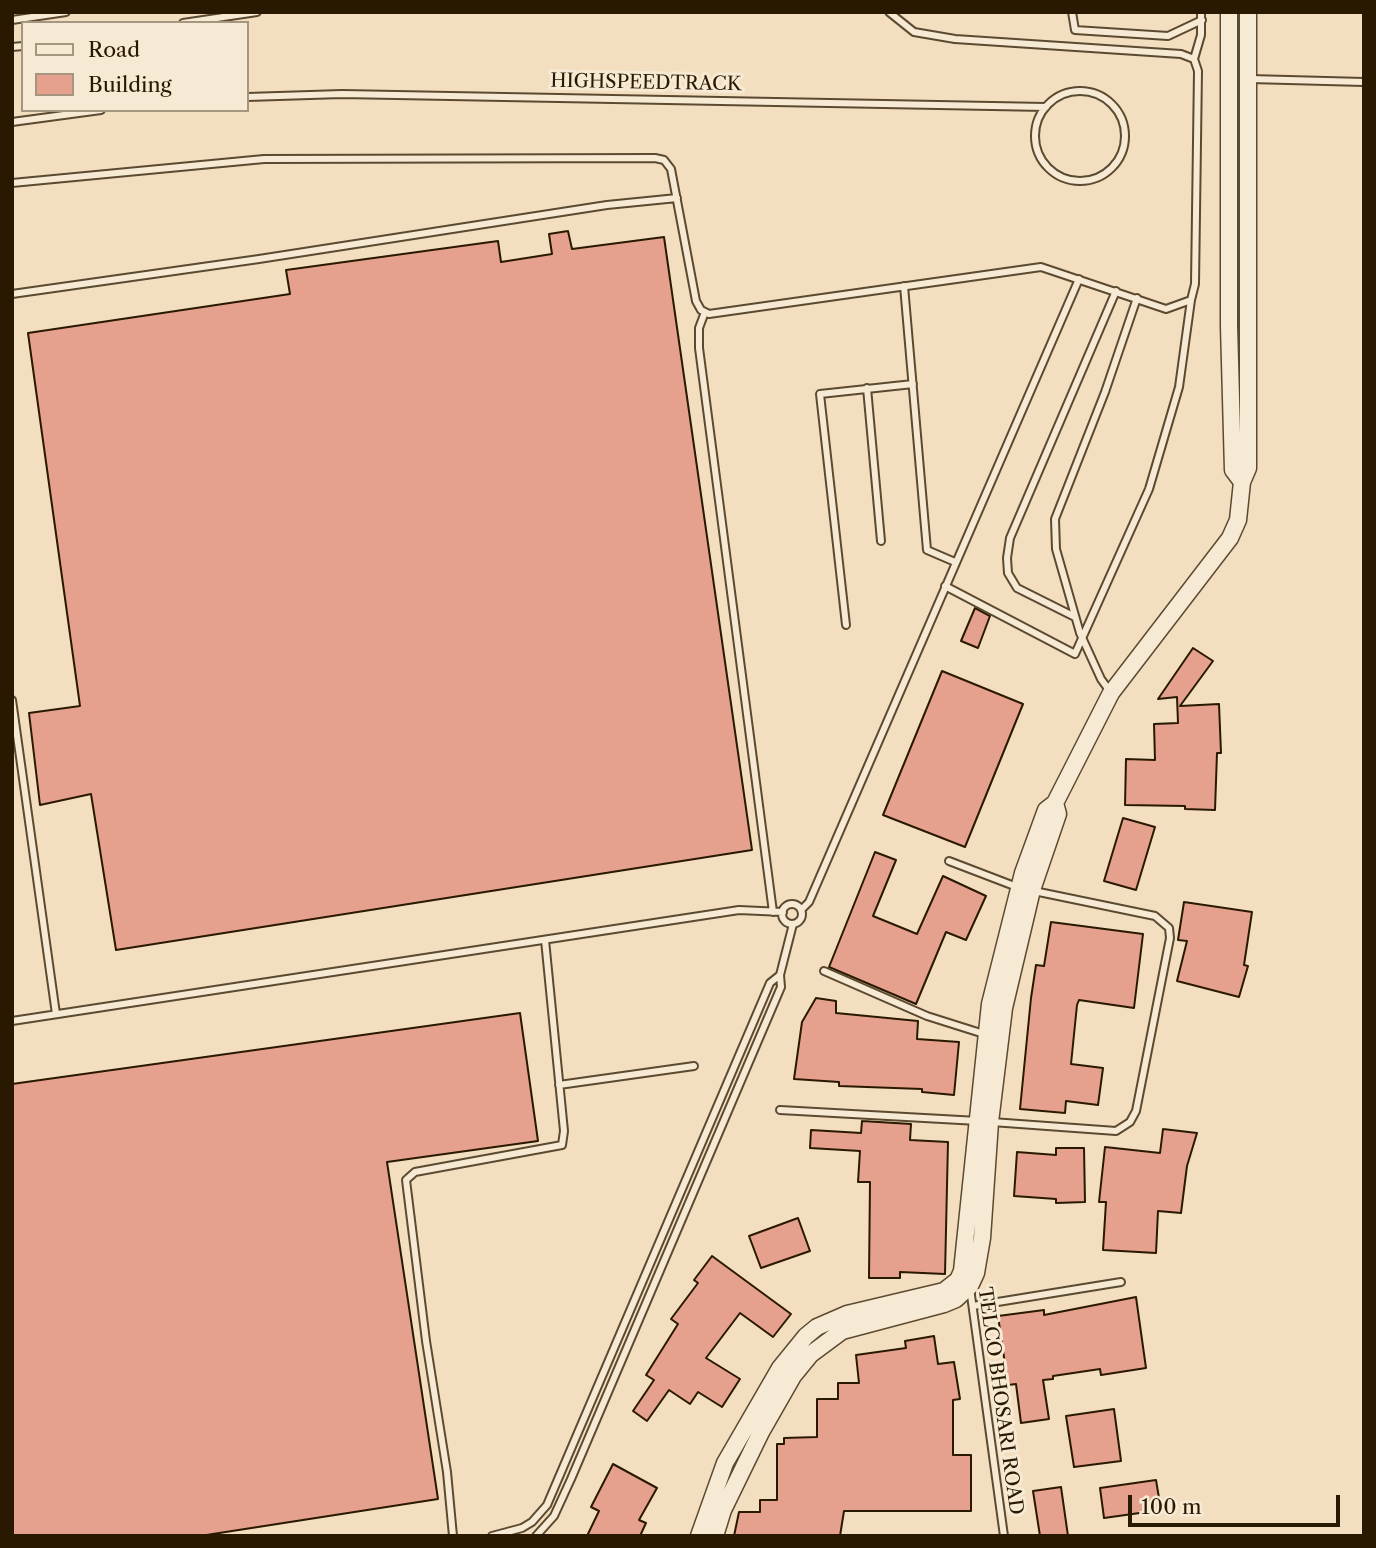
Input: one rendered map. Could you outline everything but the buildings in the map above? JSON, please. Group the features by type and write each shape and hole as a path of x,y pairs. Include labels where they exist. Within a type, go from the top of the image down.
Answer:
{"street":[{"path":"1229,12 1233,470 1242,482"},
{"path":"699,1536 725,1463 780,1368 806,1336 817,1327 847,1314 944,1291 958,1280 962,1271 984,1121 993,1035 990,1004 1046,810 1055,803 1111,693 1230,538 1238,520 1242,482 1248,468 1248,12"},
{"path":"1229,102 1248,101"},
{"path":"715,1536 723,1510 761,1432 793,1376 811,1354 842,1331 944,1304 956,1299 970,1286 976,1273 982,1238 984,1121"}],"lane":[{"path":"12,20 21,15 66,12"},
{"path":"196,21 257,12"},
{"path":"889,12 914,32 955,40 1181,54 1194,59"},
{"path":"1072,12 1075,30 1168,36 1201,16"},
{"path":"945,586 1075,654 1083,639 1149,489 1179,387 1195,284 1198,71 1194,59 1200,46 1201,16"},
{"path":"1248,79 1364,82"},
{"path":"1084,92 1109,103 1124,126 1120,157 1111,169 1098,178 1082,181 1067,180 1053,173 1042,162 1036,148 1034,132 1046,107 1057,98 1084,92"},
{"name":"HIGHSPEEDTRACK","path":"248,97 342,94 1046,107"},
{"path":"12,122 86,112"},
{"path":"12,183 264,159 656,158 664,160 671,169 696,301 705,312"},
{"path":"12,294 607,205 677,198"},
{"path":"705,312 1041,267 1166,309 1191,300"},
{"path":"536,1536 554,1516 595,1425 781,987 780,975 793,925 801,919 801,910 809,902 1079,279"},
{"path":"904,286 927,550 955,562"},
{"path":"1075,617 1017,588 1008,573 1007,558 1010,538 1116,291"},
{"path":"1111,693 1101,679 1075,617 1056,549 1055,519 1105,393 1137,298"},
{"path":"705,312 699,328 699,348 773,912"},
{"path":"846,625 820,394 913,384"},
{"path":"867,388 881,541"},
{"path":"12,700 57,1014"},
{"path":"780,1110 1116,1131 1130,1122 1136,1111 1170,937 1169,928 1155,916 1025,889 949,861"},
{"path":"12,1021 739,910 783,912 790,905 801,910"},
{"path":"783,912 784,920 793,925"},
{"path":"453,1536 447,1472 426,1341 406,1180 415,1172 562,1145 564,1131 545,940"},
{"path":"824,971 927,1016 993,1035"},
{"path":"492,1536 522,1528 532,1522 547,1505 770,983 780,975"},
{"path":"559,1084 694,1066"},
{"name":"TELCO BHOSARI ROAD","path":"962,1271 970,1286 1004,1536"},
{"path":"973,1306 1121,1282"}]}
